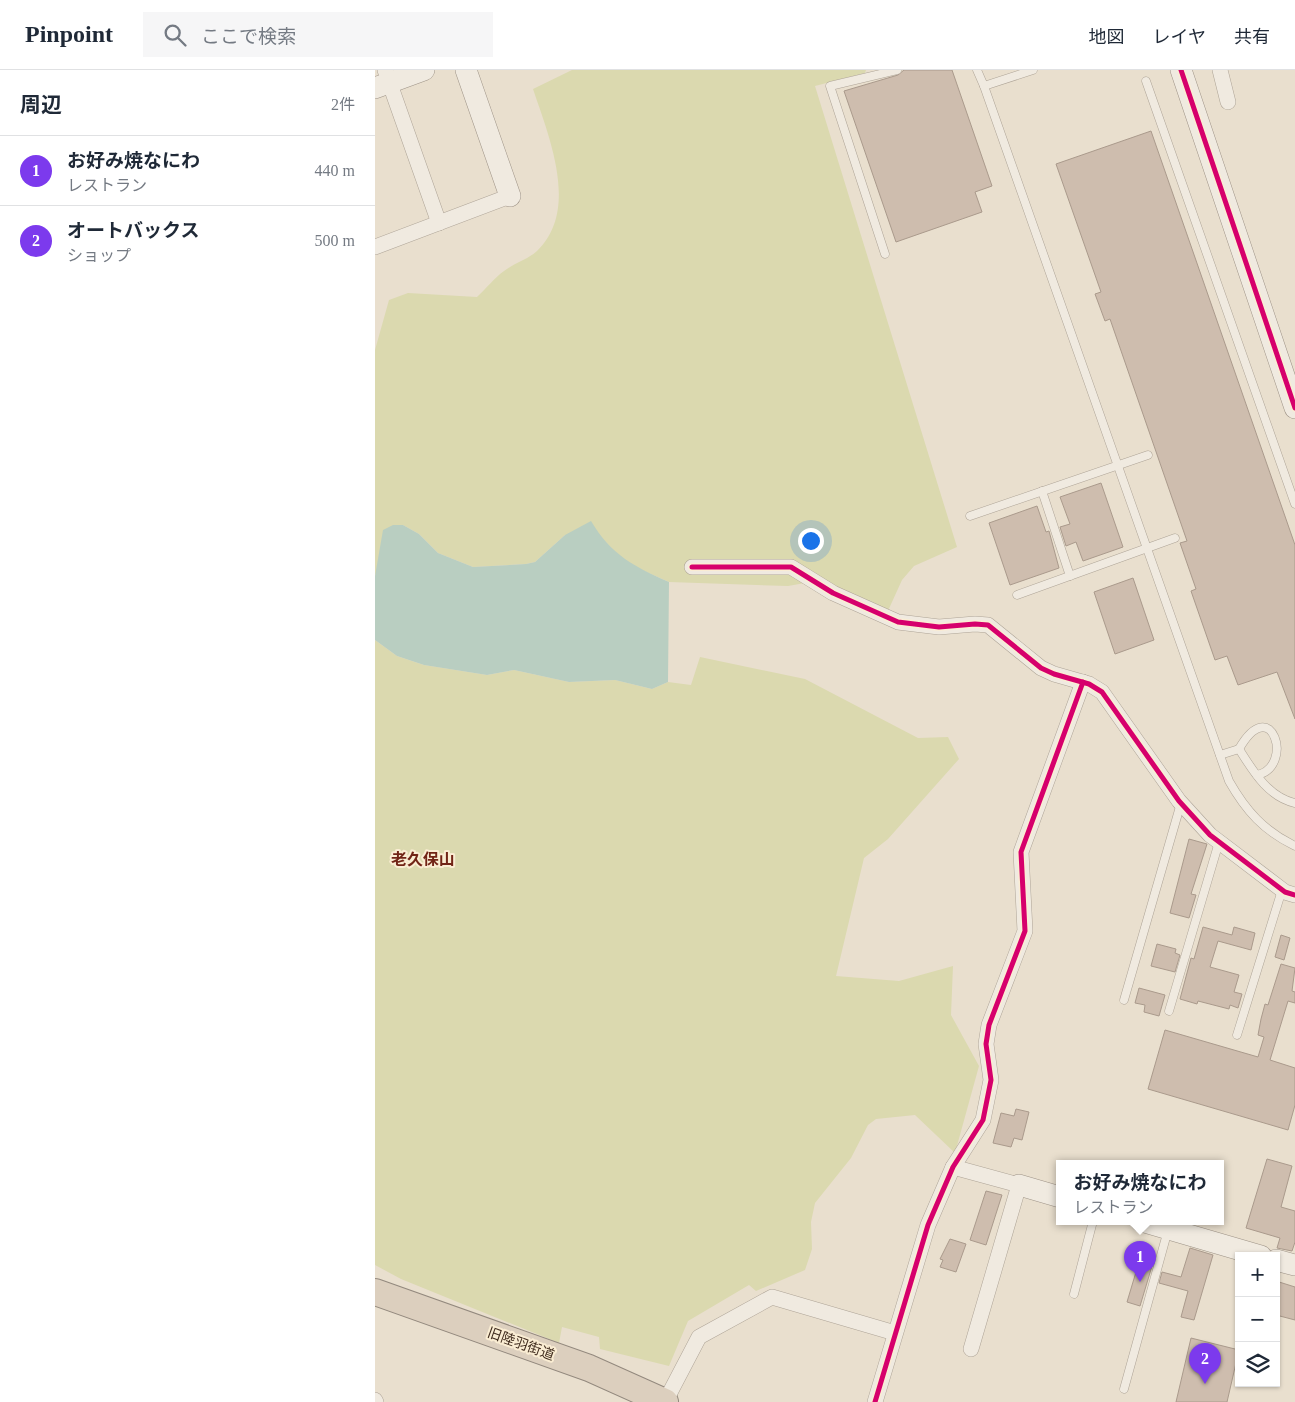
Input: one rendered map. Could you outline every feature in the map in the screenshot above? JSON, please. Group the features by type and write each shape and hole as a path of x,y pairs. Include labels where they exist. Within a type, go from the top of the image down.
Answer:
{"highway":[{"name":"旧陸羽街道","path":"375,1292 589,1368 665,1402"}],"street":[{"path":"424,70 383,80 439,224"},
{"path":"375,247 510,196 465,70"},
{"path":"1181,70 1295,408"},
{"path":"1220,70 1228,102"},
{"path":"693,567 791,568 833,593 898,622 939,628 975,624 988,625 1041,668 1054,674 1083,682 1102,692 1181,803 1210,835 1288,892"},
{"path":"875,1402 927,1225 953,1167 983,1120 991,1080 986,1044 989,1025 1025,930 1021,852 1083,682"},
{"path":"953,1167 1056,1196"},
{"path":"971,1349 1019,1185"},
{"path":"1154,1225 1247,1252"},
{"path":"1280,1261 1295,1265"},
{"path":"665,1402 699,1337 772,1297 895,1333"}],"lane":[{"path":"885,254 830,86 897,70"},
{"path":"977,70 985,86 1229,781 1242,805 1267,831 1295,846"},
{"path":"985,86 1033,70"},
{"path":"1146,81 1295,504"},
{"path":"970,516 1148,455"},
{"path":"1042,491 1070,576"},
{"path":"1017,595 1175,538"},
{"path":"1220,755 1239,749 1245,739 1269,726 1278,730 1285,737"},
{"path":"1239,749 1257,776 1276,795 1295,803"},
{"path":"1257,776 1269,774 1280,767"},
{"path":"1124,1000 1181,803"},
{"path":"1169,1011 1219,842"},
{"path":"1237,1035 1288,892"},
{"path":"1074,1294 1092,1225"},
{"path":"1124,1389 1168,1229"}],"shaded area":[{"path":"572,70 866,70 865,73 815,86 957,547 914,566 902,580 887,613 822,580 788,586 669,582 635,567 619,556 600,536 565,535 535,562 473,567 438,553 419,534 403,525 393,525 375,576 375,350 389,300 408,293 477,297 500,274 537,251 550,234 557,215 559,194 553,151 533,89"},
{"path":"591,521 607,543 625,559 669,582 668,682 652,689 615,680 569,682 514,670 487,675 424,665 397,656 375,640 375,576 383,530 393,525 403,525 419,534 438,553 473,567 535,562 565,535"},
{"path":"375,640 397,656 424,665 487,675 514,670 569,682 615,680 652,689 668,682 691,685 700,657 805,679 918,738 948,737 959,759 888,839 864,858 836,976 899,981 953,966 951,1015 979,1066 955,1153 915,1115 876,1119 868,1125 851,1158 815,1203 811,1222 812,1249 805,1270 756,1291 749,1285 688,1321 669,1366 600,1349 599,1337 562,1327 559,1343 401,1279 375,1265"}],"building":[{"path":"904,70 952,70 992,186 975,192 982,212 896,242 844,91 898,75"},
{"path":"1151,131 1295,545 1295,719 1277,672 1238,685 1227,656 1215,660 1191,591 1196,589 1180,543 1187,541 1110,319 1105,321 1095,294 1101,292 1056,164"},
{"path":"1101,483 1123,547 1083,561 1076,542 1066,546 1060,527 1070,524 1060,497"},
{"path":"1037,506 1046,532 1049,531 1059,568 1010,585 989,523"},
{"path":"1133,578 1154,640 1115,654 1094,592"},
{"path":"1189,839 1207,844 1191,894 1196,895 1189,918 1170,913"},
{"path":"1203,927 1232,935 1234,927 1255,933 1251,950 1218,941 1210,967 1239,975 1234,992 1242,994 1238,1008 1230,1005 1229,1009 1198,1001 1197,1004 1180,999 1191,958 1194,959"},
{"path":"1281,935 1290,938 1284,960 1275,957"},
{"path":"1157,944 1176,949 1175,953 1180,955 1175,972 1151,966"},
{"path":"1281,964 1295,968 1292,991 1295,992 1295,1003 1288,1001 1270,1060 1295,1068 1295,1105 1288,1130 1148,1089 1165,1030 1258,1057 1264,1037 1258,1035 1261,1019 1265,1004 1268,1005"},
{"path":"1139,988 1165,995 1159,1016 1144,1012 1145,1005 1135,1003"},
{"path":"1016,1109 1029,1112 1022,1140 1014,1138 1011,1147 993,1143 1001,1113 1014,1116"},
{"path":"1267,1159 1292,1166 1281,1207 1295,1211 1295,1242 1292,1251 1277,1248 1280,1238 1246,1228"},
{"path":"986,1191 1002,1195 986,1245 970,1240"},
{"path":"950,1239 966,1244 956,1272 940,1267 943,1260 940,1259"},
{"path":"1190,1248 1213,1255 1194,1320 1181,1317 1188,1291 1159,1283 1162,1272 1181,1277"},
{"path":"1139,1262 1152,1266 1140,1306 1127,1302"},
{"path":"1280,1282 1295,1287 1295,1320 1280,1316"},
{"path":"1191,1338 1235,1349 1235,1367 1227,1402 1176,1402"}],"cycle path":[{"path":"1181,70 1295,408"},
{"path":"692,567 791,567 833,593 898,622 939,627 975,624 988,625 1041,668 1054,674 1089,684 1102,692 1179,801 1210,835 1285,892 1295,895"},
{"path":"875,1402 928,1225 953,1167 983,1120 991,1080 986,1044 989,1025 1025,931 1021,852 1083,682"}],"place":[{"name":"お好み焼なにわ","path":"1140,1282"},
{"name":"オートバックス","path":"1205,1384"}],"district":[{"name":"老久保山","path":"423,859"}]}
